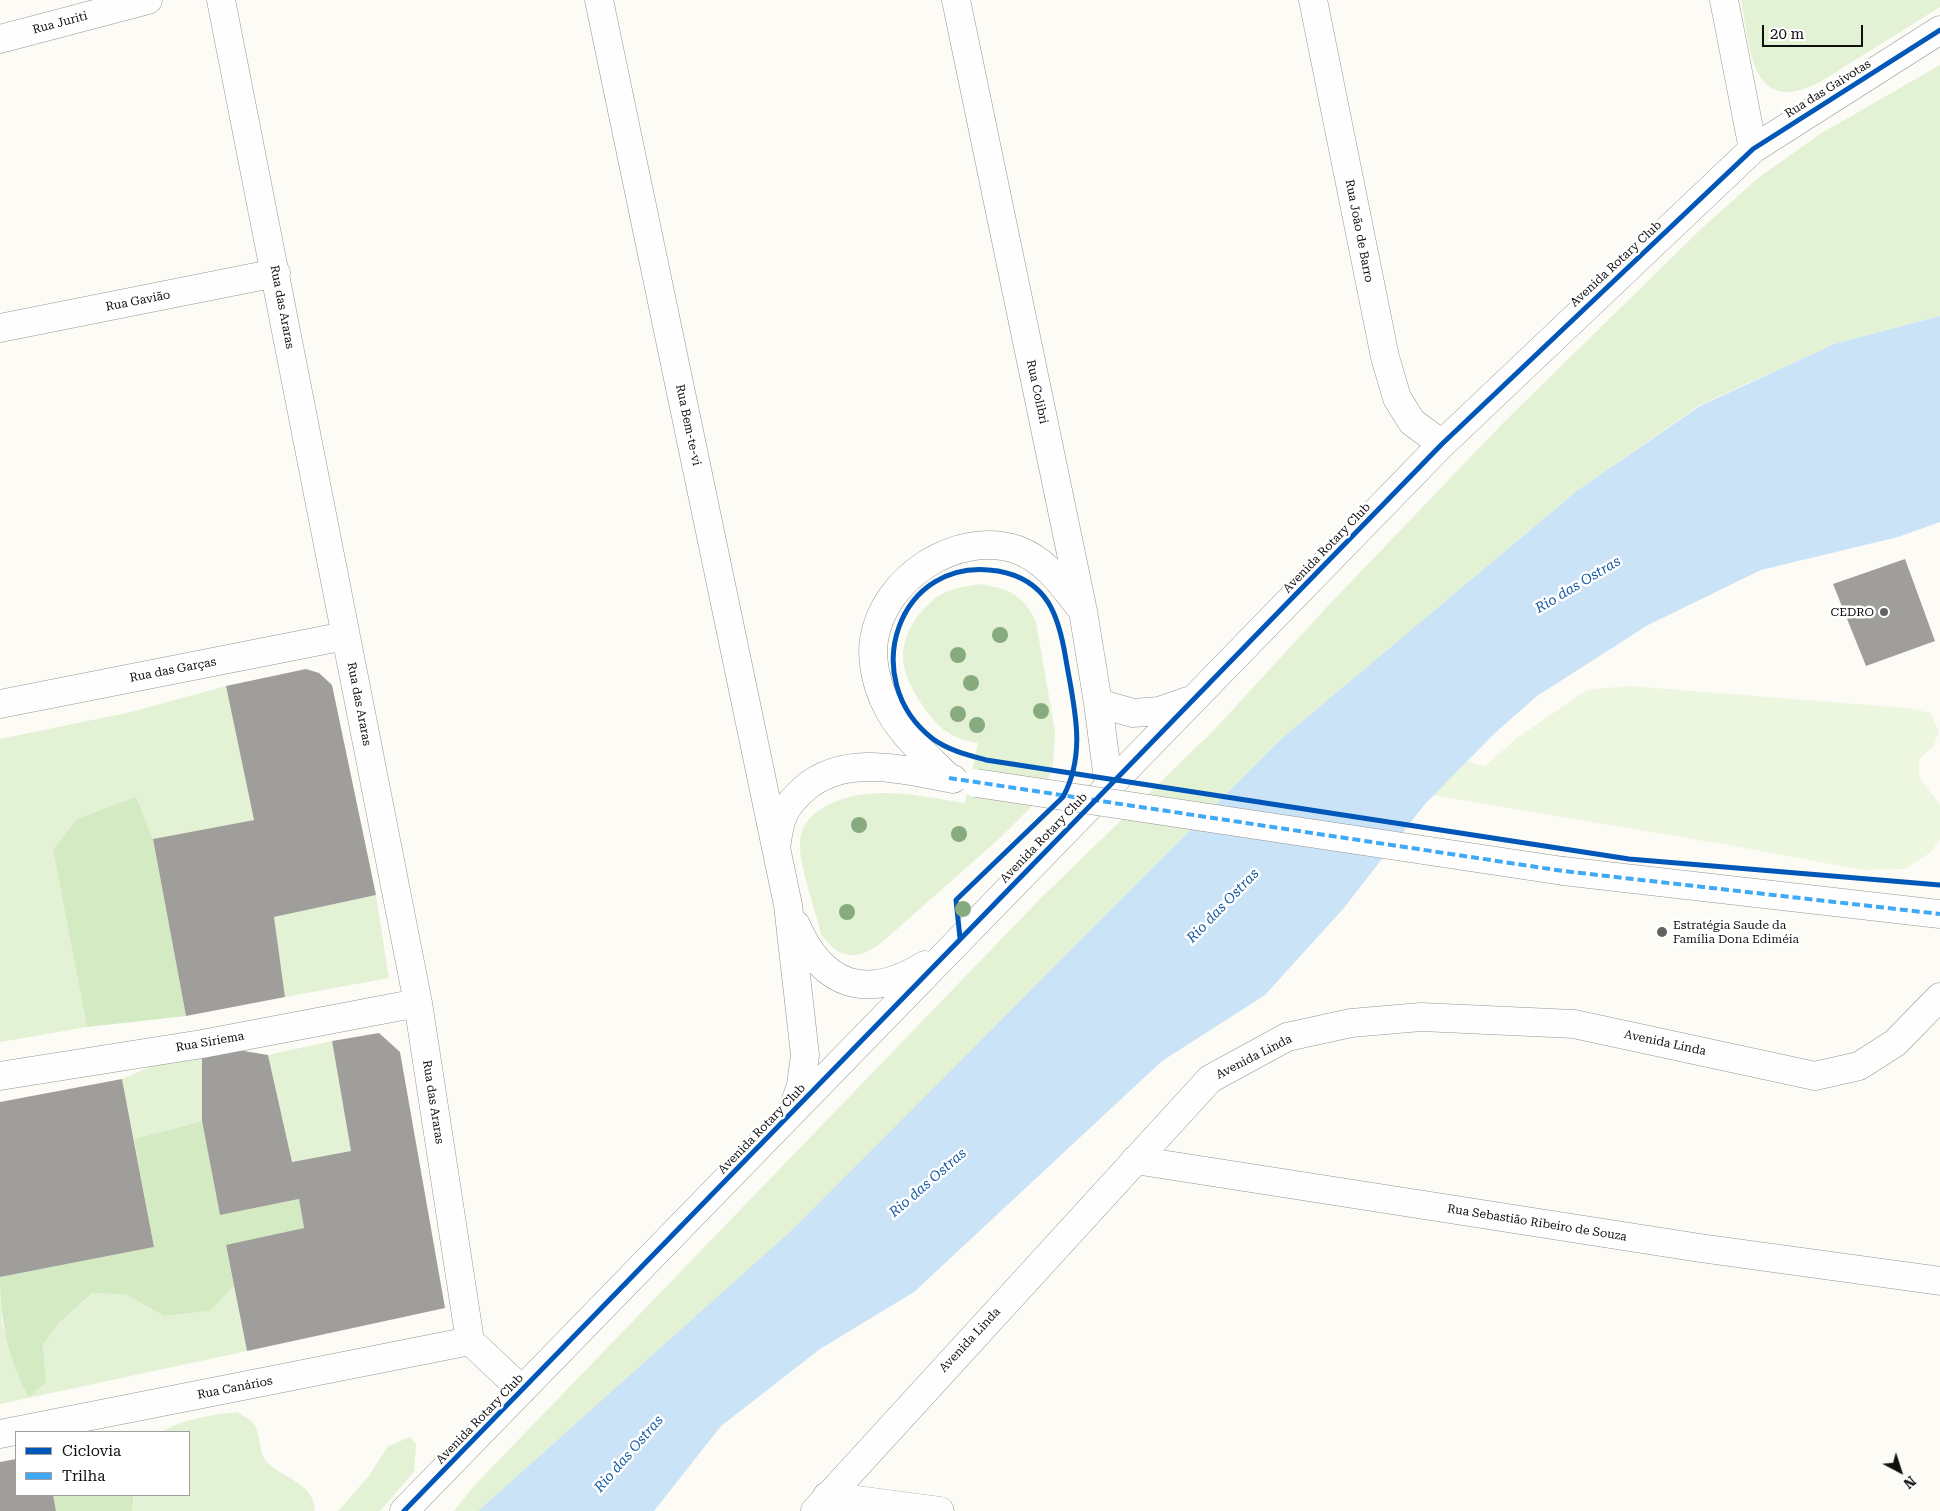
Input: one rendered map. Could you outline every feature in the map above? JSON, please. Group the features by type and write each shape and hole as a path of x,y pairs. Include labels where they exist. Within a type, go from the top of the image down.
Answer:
{"street":[{"name":"Rua Juriti","path":"0,39 148,0"},
{"name":"Rua das Araras","path":"221,0 418,1004 470,1341"},
{"name":"Rua Bem-te-vi","path":"599,0 788,905"},
{"name":"Rua Colibri","path":"956,0 1083,611 1098,703 1108,787"},
{"name":"Rua João de Barro","path":"1313,0 1387,365 1397,398 1412,422 1442,444"},
{"path":"1724,0 1753,149"},
{"name":"Rua das Gaivotas","path":"1753,149 1940,30"},
{"name":"Avenida Rotary Club","path":"404,1511 1442,444 1753,149"},
{"name":"Rua Gavião","path":"0,328 276,273"},
{"path":"949,778 895,721 884,700 875,673 874,640 884,609 905,582 922,567 943,553 968,547 992,546 1018,550 1040,562 1057,577 1083,611"},
{"name":"Rua das Garças","path":"0,704 345,636"},
{"path":"1098,703 1133,713 1159,711 1194,699"},
{"path":"776,851 780,820 791,800 808,785 832,772 854,767 883,767 976,783 1563,871 1940,914"},
{"path":"788,905 804,941 817,961 838,978 852,984 866,986 881,985 896,980 925,964 960,938"},
{"path":"788,905 805,1055 801,1085 792,1113"},
{"name":"Avenida Linda","path":"821,1503 1210,1079 1287,1037 1351,1023 1421,1017 1574,1024 1815,1076 1859,1066 1896,1042 1940,997"},
{"name":"Rua Siriema","path":"0,1076 202,1044 418,1004"},
{"name":"Rua Sebastião Ribeiro de Souza","path":"1135,1160 1681,1245 1940,1281"},
{"path":"470,1341 522,1390"},
{"name":"Rua Canários","path":"15,1431 470,1341"},
{"name":"Rua Canários","path":"0,1434 15,1431"},
{"path":"821,1503 940,1511"}],"green space":[{"path":"1741,0 1940,0 1940,7 1820,82 1797,91 1780,91 1767,85 1758,73 1747,38"},
{"path":"1940,65 1940,316 1834,344 1700,405 1578,490 1281,739 791,1232 478,1511 454,1511 473,1487 1041,898 1214,730 1327,607 1504,422 1702,228 1758,178 1820,134"},
{"path":"980,584 999,588 1014,594 1026,605 1036,622 1055,732 1053,764 1047,782 1032,806 1001,837 880,944 855,955 841,953 834,949 821,934 802,864 800,838 802,832 807,822 820,809 843,799 860,795 894,793 965,803 978,743 953,735 934,721 910,684 906,673 903,651 910,629 925,607 942,594 951,590"},
{"path":"226,686 254,820 153,839 136,798 53,850 87,1027 0,1042 0,739 131,712"},
{"path":"1629,686 1906,708 1931,713 1939,732 1933,747 1919,759 1919,777 1940,805 1940,839 1931,852 1905,869 1862,870 1751,849 1432,795 1460,759 1485,766 1517,738 1587,690"},
{"path":"136,797 153,839 186,1016 87,1027 53,850 77,819"},
{"path":"376,895 389,978 285,997 274,917"},
{"path":"332,1041 351,1151 292,1162 268,1055"},
{"path":"202,1044 202,1121 134,1139 122,1079"},
{"path":"202,1121 220,1215 299,1199 304,1228 226,1246 234,1286 210,1311 164,1316 127,1295 93,1293 60,1322 43,1344 46,1382 29,1397 16,1369 7,1339 0,1293 0,1277 154,1247 134,1139"},
{"path":"234,1286 247,1351 0,1404 0,1288 2,1323 18,1377 46,1382 43,1344 60,1322 94,1293 127,1295 164,1316 210,1311"},
{"path":"237,1412 250,1420 257,1429 264,1458 275,1469 304,1488 313,1502 315,1511 132,1511 135,1496 190,1496 190,1431 163,1431 207,1416"},
{"path":"410,1437 416,1444 414,1472 380,1511 338,1511 369,1476 388,1446"},
{"path":"53,1496 134,1496 132,1511 56,1511"}],"water":[{"name":"Rio das Ostras","path":"1940,316 1940,522 1898,537 1761,570 1648,625 1537,696 1496,732 1425,804 1343,909 1265,995 1162,1061 914,1292 820,1349 721,1426 654,1511 478,1511 791,1231 1281,739 1578,490 1700,406 1834,344"}],"building":[{"name":"CEDRO","path":"1905,559 1935,641 1866,666 1833,584"},
{"path":"306,669 319,673 332,685 376,895 274,917 285,997 186,1016 153,839 254,820 226,686"},
{"path":"379,1033 400,1052 445,1308 247,1351 226,1245 304,1228 299,1199 220,1215 202,1121 202,1044 268,1055 292,1162 351,1151 332,1041"},
{"path":"122,1079 154,1247 0,1277 0,1102"},
{"path":"15,1459 15,1496 53,1496 56,1511 0,1511 0,1462"}],"marked path":[{"path":"949,778 1563,871 1940,914"}],"cycle path":[{"path":"404,1511 1442,444 1753,149 1940,30"},
{"path":"960,938 956,900 1063,797 1070,780 1075,763 1077,746 1075,712 1063,644 1055,615 1048,602 1029,583 1015,576 998,571 963,571 935,582 913,601 899,626 893,655 897,685 910,714 933,739 965,754 986,760 1629,859 1940,885"}],"place":[{"name":"CEDRO","path":"1884,612"},
{"name":"Estratégia Saude da Família Dona Ediméia","path":"1662,932"}]}
